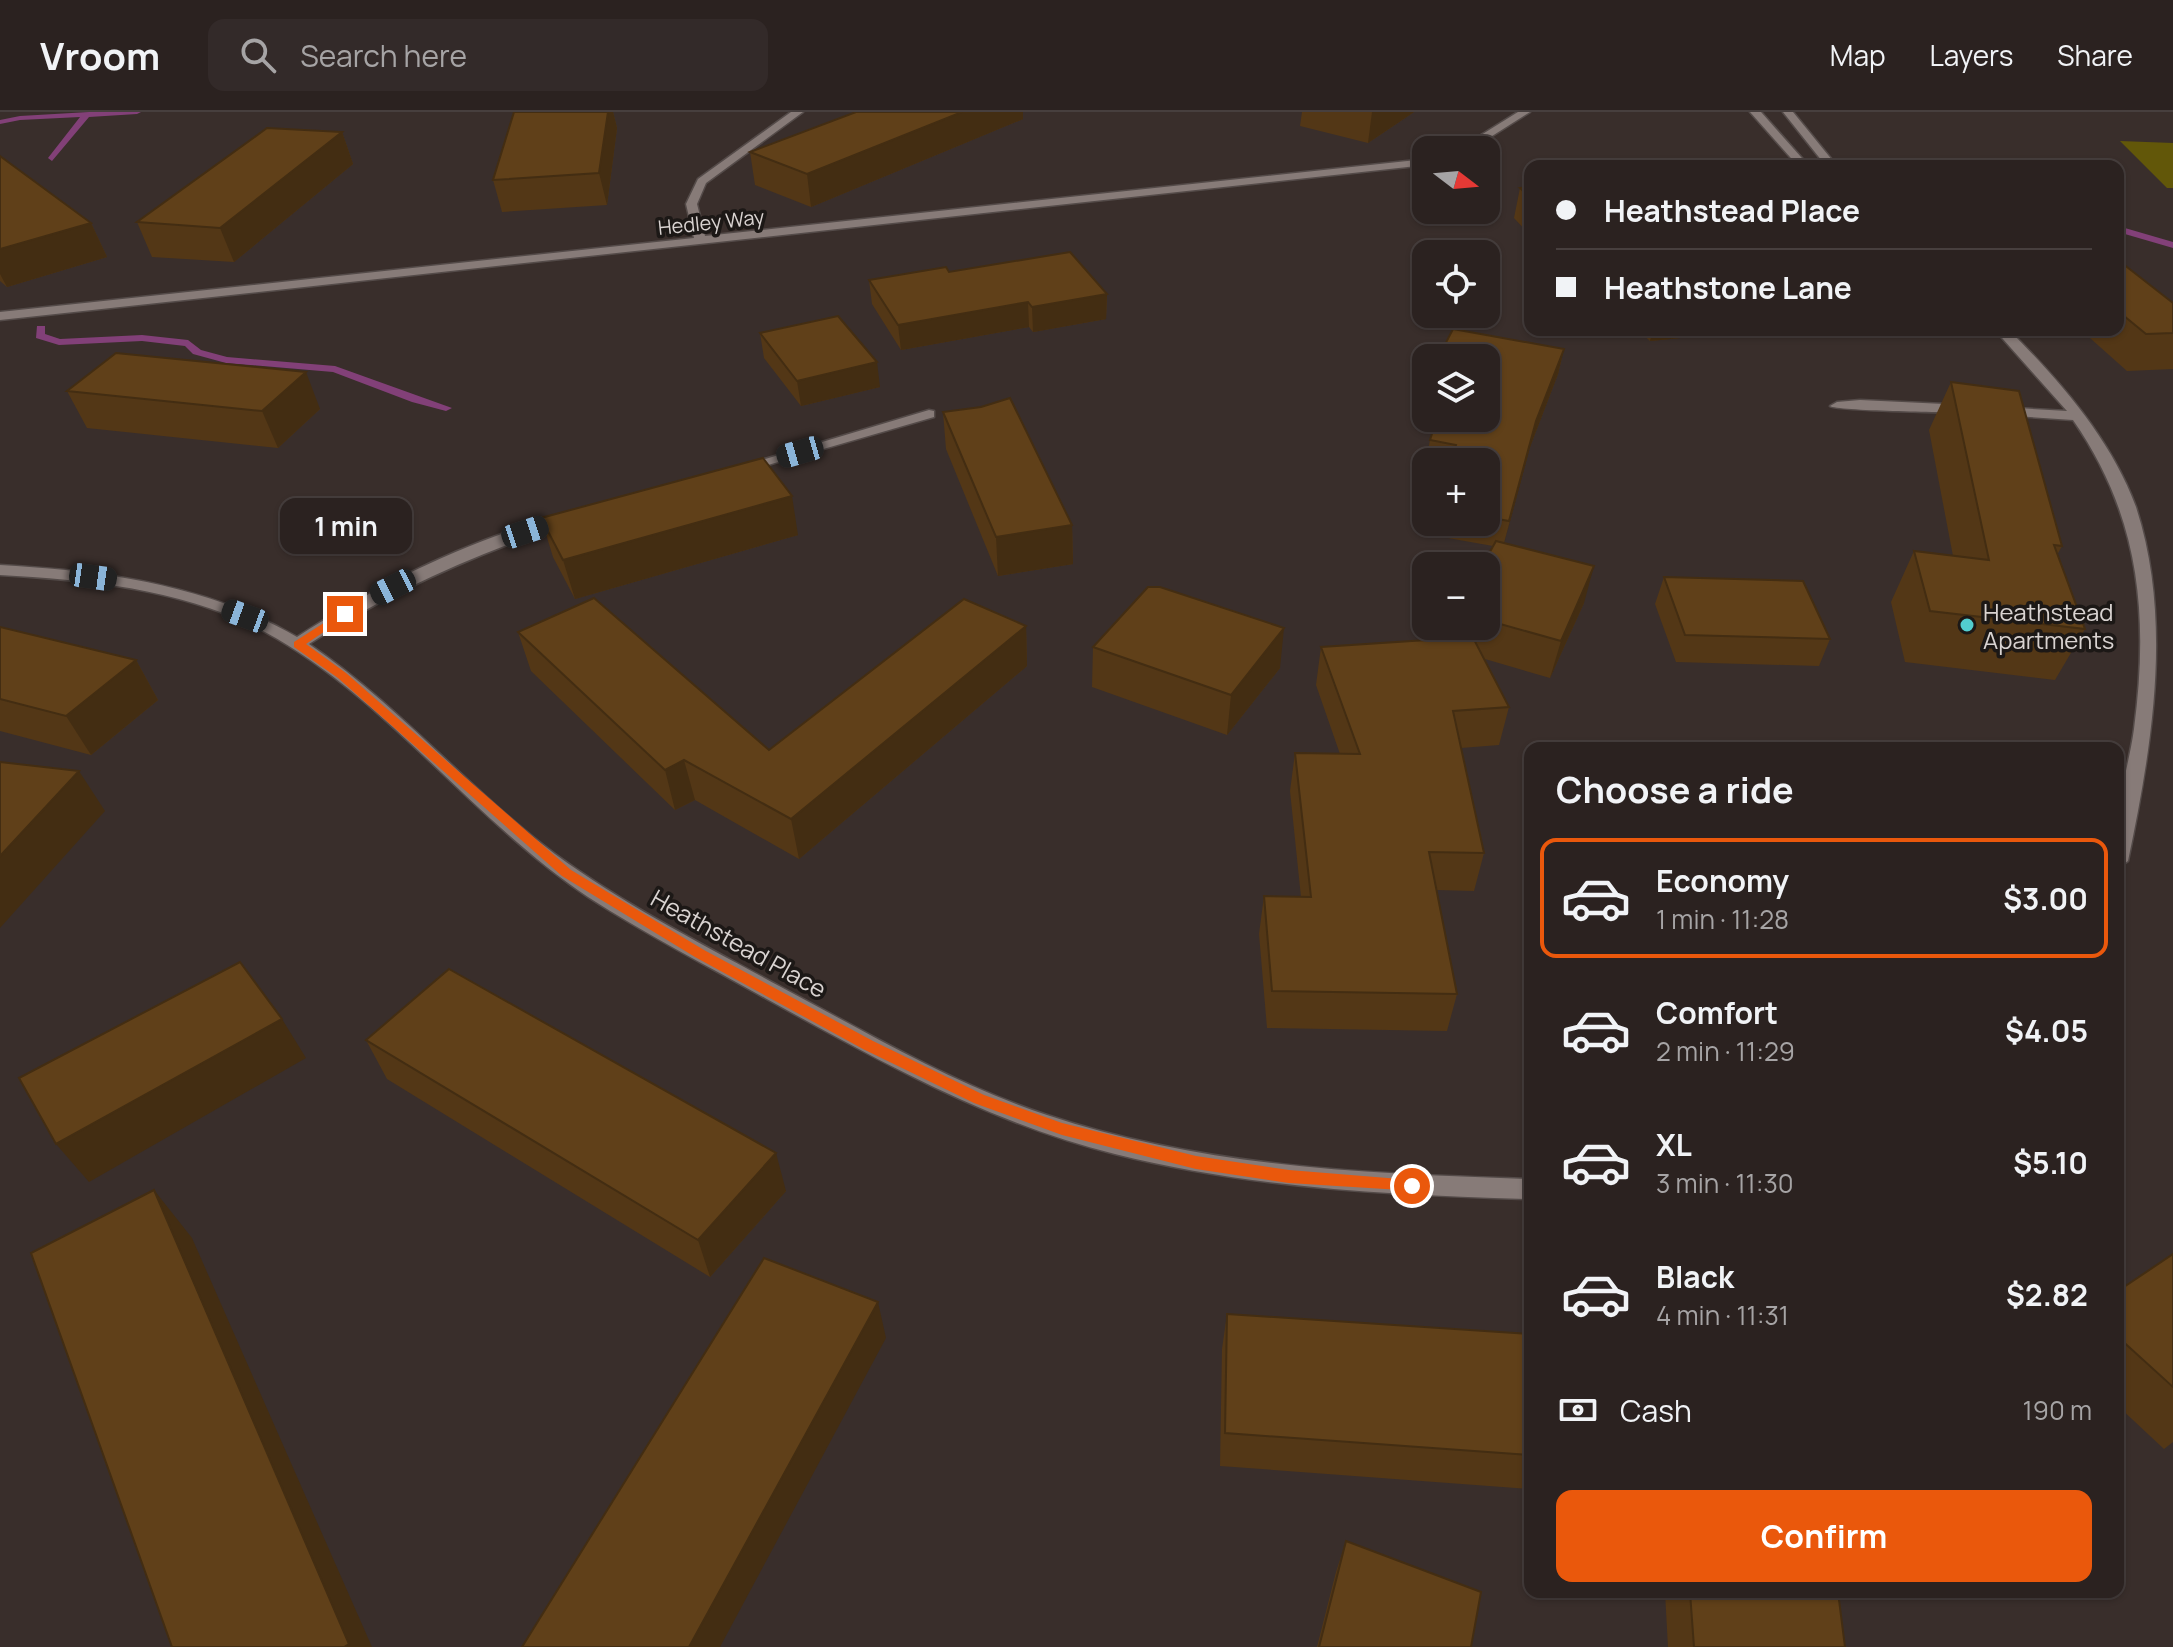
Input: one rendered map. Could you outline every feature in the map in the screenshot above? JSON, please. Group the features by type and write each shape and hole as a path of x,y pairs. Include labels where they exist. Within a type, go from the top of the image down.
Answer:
{"street":[{"path":"701,242 690,206 692,195 702,181 798,112"},
{"path":"1485,136 1525,112"},
{"path":"1755,112 1799,160"},
{"path":"1788,112 1827,160"},
{"name":"Hedley Way","path":"0,316 1412,164"},
{"path":"2008,336 2059,390 2111,470 2139,546 2146,598 2148,666 2143,741 2124,832"},
{"path":"1837,406 1860,404 2076,416"},
{"path":"724,473 929,414"},
{"path":"298,644 368,599 417,574 495,542 585,513"},
{"name":"Heathstead Place","path":"0,570 64,572 122,581 184,596 245,616 298,644 342,675 567,873 699,953 868,1045 979,1099 1062,1129 1196,1163 1289,1176 1412,1186 1524,1189"}],"shaded area":[{"path":"2120,141 2173,143 2173,188 2167,188"}],"building":[{"path":"514,112 608,112 599,173 493,180"},
{"path":"856,112 962,112 807,174 750,152"},
{"path":"267,128 342,132 220,228 137,222"},
{"path":"0,156 91,223 0,249"},
{"path":"1070,252 1107,294 1032,307 1028,302 898,325 869,280 946,267 949,272"},
{"path":"2124,265 2173,303 2173,333 2146,334 2124,316"},
{"path":"838,316 877,362 797,381 760,333"},
{"path":"1453,329 1564,349 1536,421 1509,521 1500,519 1500,448 1455,448 1456,445 1430,440 1433,432 1500,432 1500,344 1445,344"},
{"path":"116,353 306,372 262,411 67,391"},
{"path":"1951,382 2019,391 2062,546 2054,545 2085,629 1930,611 1914,551 1989,560"},
{"path":"1010,398 1072,525 996,537 943,412 981,407"},
{"path":"763,458 792,496 563,560 541,518"},
{"path":"1496,541 1594,566 1561,641 1500,624 1500,552 1490,552"},
{"path":"1664,577 1803,581 1830,639 1685,635"},
{"path":"1148,587 1160,587 1284,628 1231,695 1093,647"},
{"path":"594,598 769,750 964,599 1026,626 791,819 684,760 665,770 518,632"},
{"path":"0,627 136,660 66,716 0,699"},
{"path":"1474,640 1509,707 1453,711 1484,853 1429,852 1457,994 1272,991 1264,896 1311,897 1295,753 1360,754 1321,647"},
{"path":"0,762 79,771 0,856"},
{"path":"240,962 282,1019 56,1144 19,1078"},
{"path":"449,969 776,1153 698,1240 366,1040"},
{"path":"154,1190 349,1644 344,1647 172,1647 31,1253"},
{"path":"2173,1254 2173,1387 2124,1342 2124,1287"},
{"path":"764,1258 878,1302 689,1647 522,1647"},
{"path":"1227,1314 1524,1334 1524,1455 1225,1433"},
{"path":"1346,1541 1481,1592 1471,1647 1319,1647"},
{"path":"1690,1598 1839,1598 1845,1647 1694,1647"}],"waterway":[{"path":"0,122 20,118 137,112"},
{"path":"52,158 85,117"},
{"path":"2124,231 2173,245"},
{"path":"41,328 40,336 59,342 142,338 188,343 197,352 226,360 335,369 446,408"}],"place":[{"name":"Heathstead Apartments","path":"1967,625"}],"route":[{"path":"345,614 298,644 342,675 567,873 699,953 868,1045 979,1099 1062,1129 1196,1163 1289,1176 1412,1186"}]}
